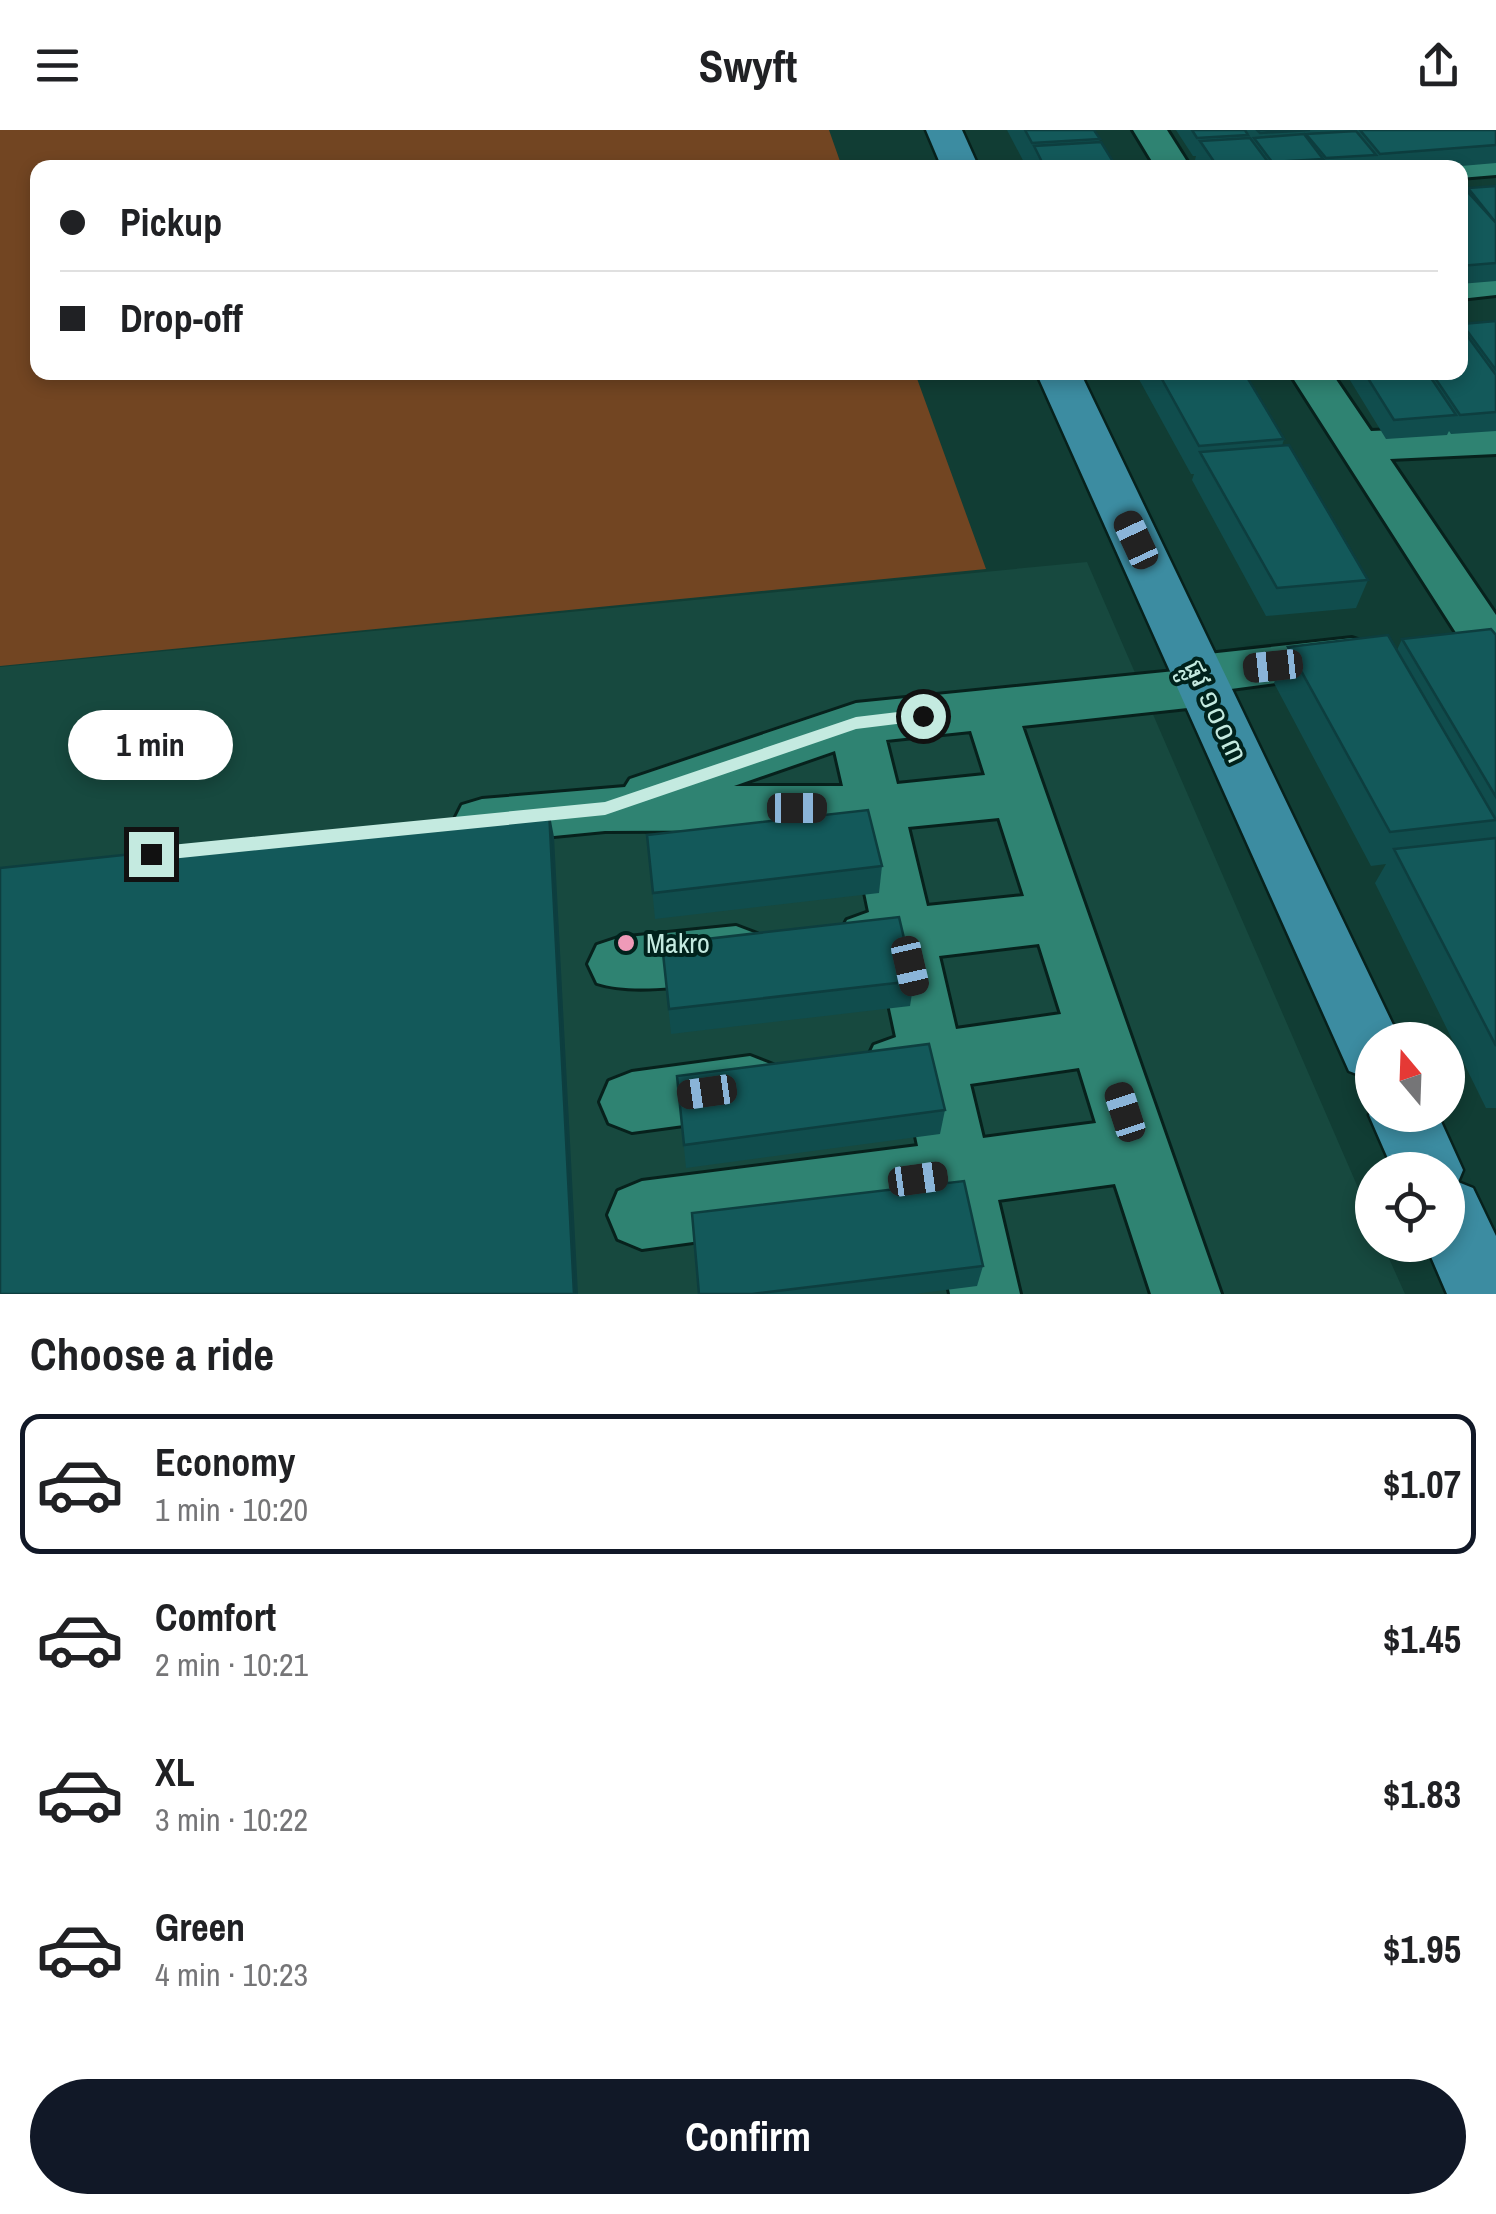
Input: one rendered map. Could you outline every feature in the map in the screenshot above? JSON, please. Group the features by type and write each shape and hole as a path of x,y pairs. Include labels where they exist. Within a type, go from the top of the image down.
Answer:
{"main road":[{"path":"944,130 957,160"},
{"name":"ផ្លូវ ១០០៣","path":"1062,380 1359,1022"},
{"path":"1465,1250 1485,1294"}],"street":[{"path":"1150,130 1169,160"},
{"path":"1468,166 1496,164"},
{"path":"1468,285 1496,283"},
{"path":"1315,380 1493,646"},
{"path":"1358,446 1496,440"},
{"path":"605,808 856,723 1419,650 1493,646"},
{"path":"990,708 1186,1294"},
{"path":"856,723 984,1294"},
{"path":"430,826 605,808 874,808 1019,794"},
{"path":"618,964 1060,917"},
{"path":"632,1102 1100,1037"},
{"path":"642,1215 1138,1150"}],"shaded area":[{"path":"0,130 829,130 840,160 30,160 30,380 918,380 986,569 0,666"},
{"name":"Makro","path":"1087,562 1355,1181 1355,1262 1391,1262 1405,1294 0,1294 0,667"}],"building":[{"path":"1025,130 1094,130 1100,139 1032,143"},
{"path":"1192,130 1245,130 1248,135 1197,138"},
{"path":"1257,130 1310,130 1260,133"},
{"path":"1360,130 1496,130 1496,145 1380,154"},
{"path":"1356,131 1376,155 1326,158 1306,134"},
{"path":"1304,134 1323,159 1270,160 1254,138"},
{"path":"1250,138 1266,160 1213,160 1200,141"},
{"path":"1101,142 1112,160 1041,160 1034,146"},
{"path":"1496,186 1496,223 1468,188"},
{"path":"1468,192 1496,223 1496,263 1468,265"},
{"path":"1496,321 1496,370 1468,332 1468,323"},
{"path":"1468,337 1496,375 1496,412 1460,415 1436,380 1468,380"},
{"path":"1162,380 1249,380 1284,439 1199,446"},
{"path":"1369,380 1432,380 1456,415 1394,420"},
{"path":"1289,445 1368,580 1277,588 1200,452"},
{"path":"1491,629 1496,635 1496,797 1402,639"},
{"path":"1388,635 1496,820 1390,832 1288,647"},
{"path":"549,810 574,1294 0,1294 0,868"},
{"path":"868,810 882,866 653,893 647,835"},
{"path":"1496,838 1496,1046 1394,849"},
{"path":"899,917 914,981 669,1009 662,944"},
{"path":"929,1044 945,1110 684,1145 677,1076"},
{"path":"964,1181 983,1266 752,1294 699,1294 692,1213"}],"place":[{"name":"Makro","path":"626,943"}],"route":[{"path":"151,854 605,808 856,723 923,716"}]}
